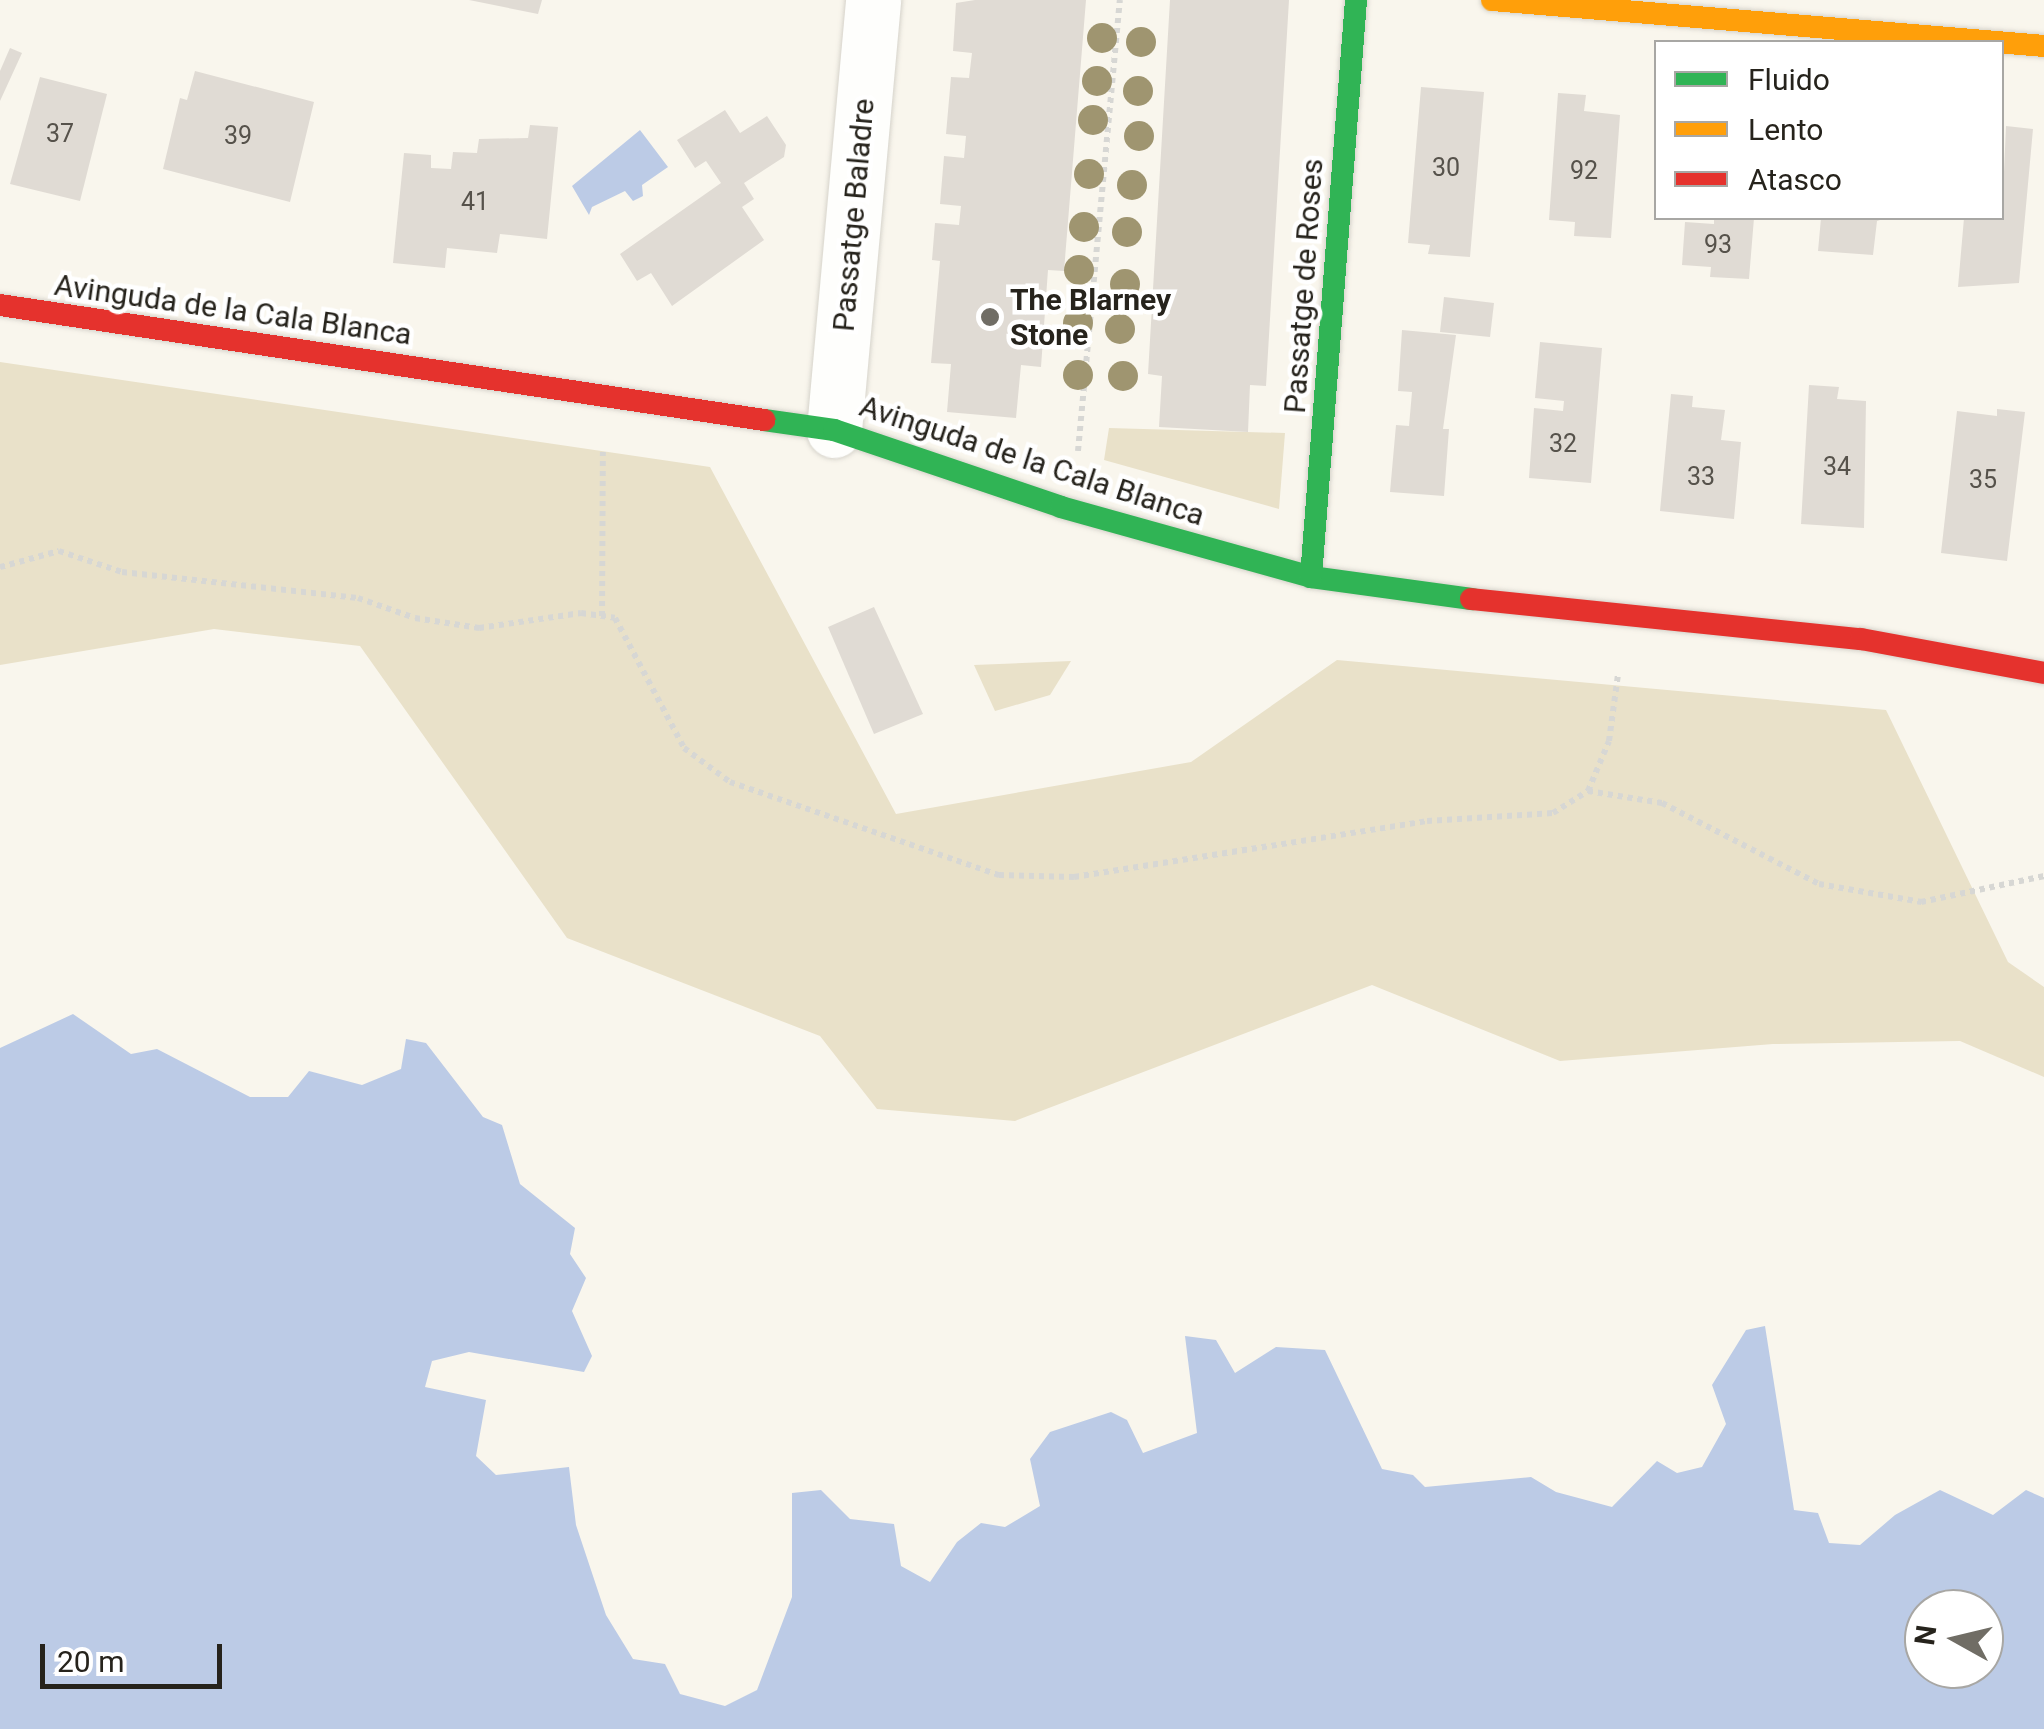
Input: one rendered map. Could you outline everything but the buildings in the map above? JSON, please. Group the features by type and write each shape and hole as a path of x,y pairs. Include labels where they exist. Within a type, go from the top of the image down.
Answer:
{"street":[{"name":"Passatge Baladre","path":"834,430 873,0"},
{"name":"Passatge de Roses","path":"1311,577 1356,0"},
{"path":"1492,0 1972,40"},
{"path":"2004,43 2044,46"},
{"name":"Avinguda de la Cala Blanca","path":"0,304 834,430 1061,507 1311,577 1580,614 1861,639 2044,673"}],"path":[{"path":"1076,462 1087,414 1120,0"},
{"path":"602,616 604,432"},
{"path":"0,567 59,551 122,572 358,598 415,618 479,628 581,613 616,618 684,748 730,782 1000,875 1074,876 1427,821 1553,813 1588,791 1609,741 1618,674"},
{"path":"1588,791 1662,803 1819,884 1921,902 2044,876"}],"shaded area":[{"path":"0,362 710,467 896,814 1191,762 1337,660 1886,710 2008,962 2044,987 2044,1077 1960,1041 1773,1044 1560,1061 1372,985 1015,1121 877,1109 820,1036 567,938 360,646 214,629 0,665"},
{"path":"1109,428 1285,433 1279,509 1104,460"},
{"path":"1071,661 1050,695 995,711 974,665"}],"water":[{"path":"640,130 668,167 642,185 643,196 633,201 625,191 592,207 589,215 572,186"},
{"path":"73,1014 131,1054 157,1049 250,1097 288,1097 309,1071 362,1085 401,1069 406,1039 426,1043 483,1117 502,1125 520,1184 575,1228 570,1254 586,1278 572,1311 592,1356 584,1372 469,1352 432,1361 425,1387 486,1400 476,1456 496,1475 569,1467 576,1525 606,1615 633,1659 665,1664 680,1694 725,1706 757,1690 792,1597 792,1493 821,1490 850,1519 894,1524 901,1566 930,1582 957,1542 981,1523 1005,1527 1040,1506 1030,1459 1050,1432 1111,1412 1127,1420 1143,1453 1197,1433 1185,1336 1216,1340 1235,1373 1276,1347 1325,1350 1382,1469 1413,1475 1425,1487 1531,1477 1556,1492 1612,1507 1657,1461 1677,1473 1702,1467 1726,1424 1712,1385 1746,1330 1765,1326 1794,1510 1818,1513 1829,1543 1860,1545 1895,1515 1940,1490 1993,1515 2026,1490 2044,1498 2044,1729 0,1729 0,1048"}],"traffic: fast":[{"path":"1311,577 1356,0"},
{"path":"764,420 834,430 1061,507 1311,577 1471,599"}],"traffic: slow":[{"path":"1492,0 1972,40"},
{"path":"2004,43 2044,46"}],"traffic: jam":[{"path":"0,305 764,420"},
{"path":"1471,599 1861,639 2044,673"}],"place":[{"name":"The Blarney Stone","path":"990,317"}]}
